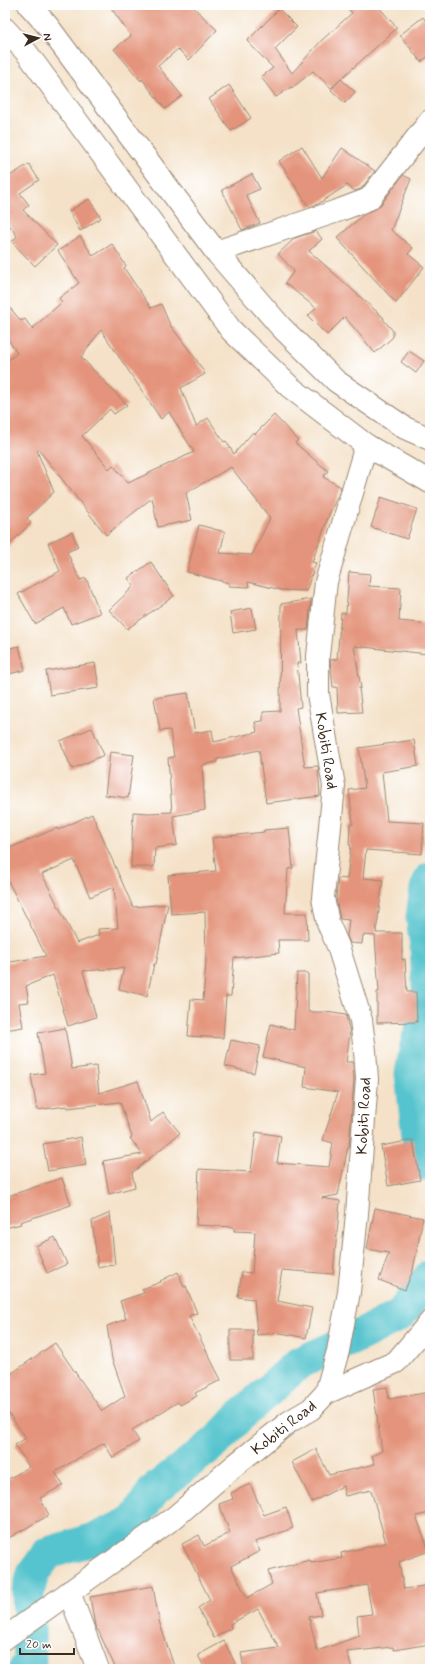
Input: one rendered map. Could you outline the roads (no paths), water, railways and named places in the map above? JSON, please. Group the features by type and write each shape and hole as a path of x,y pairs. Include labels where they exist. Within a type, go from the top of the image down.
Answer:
{"street":[{"path":"29,5 47,24 216,252 280,327 336,381 405,428 430,439"},
{"path":"5,29 27,52 231,330 290,387 366,445 430,482"},
{"path":"216,252 369,199 430,121"},
{"name":"Kobiti Road","path":"5,1638 175,1517 271,1436 311,1408 326,1393 339,1345 349,1292 367,1079 366,1051 361,1020 338,946 328,923 323,898 334,786 327,738 319,701 318,656 326,582 366,445"},
{"path":"326,1393 396,1362 430,1322"},
{"path":"69,1592 98,1669"}],"waterway":[{"path":"430,879 426,889 422,917 426,946 429,1002 416,1046 411,1074 418,1137 430,1166"},
{"path":"25,1669 30,1661 28,1592 33,1574 48,1553 98,1538 133,1521 154,1490 217,1441 238,1418 299,1363 359,1336 401,1314 430,1276"}]}
